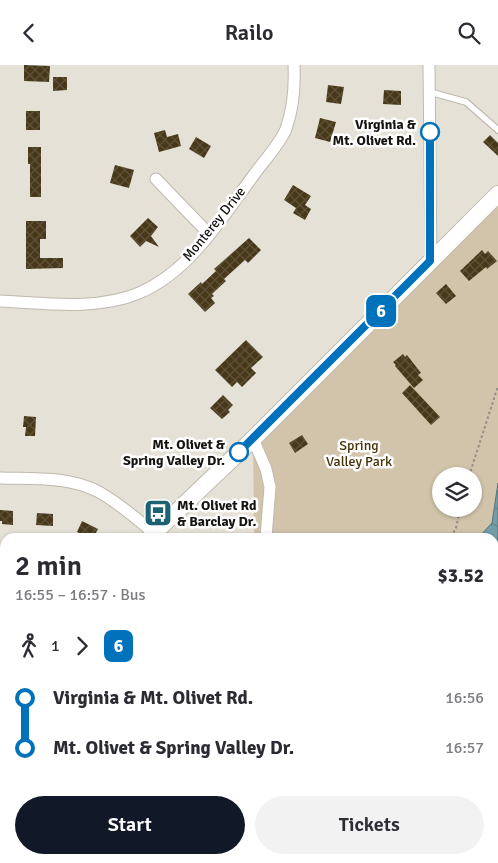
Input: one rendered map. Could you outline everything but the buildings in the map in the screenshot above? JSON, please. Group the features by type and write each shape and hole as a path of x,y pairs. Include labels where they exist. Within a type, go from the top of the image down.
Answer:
{"street":[{"name":"Monterey Drive","path":"0,301 85,304 115,300 138,293 158,283 179,268 209,234 286,130 292,103 295,78 294,65"},
{"path":"429,65 430,261"},
{"path":"156,179 209,234"},
{"path":"156,533 498,194"},
{"path":"253,439 266,469 270,487 266,533"},
{"path":"0,478 50,479 77,484 97,491 116,502 150,533"}],"lane":[{"path":"430,93 466,102 498,129"}],"path":[{"path":"472,467 498,386"},
{"path":"453,533 458,517"}],"green space":[{"name":"Spring Valley Park","path":"498,193 498,533 254,533 253,439"}],"water":[{"path":"498,483 498,533 483,533 492,523"}],"bus line":[{"name":"6","path":"239,452 430,261 430,132"}],"place":[{"name":"Virginia & Mt. Olivet Rd.","path":"430,132"},
{"name":"Mt. Olivet & Spring Valley Dr.","path":"239,452"},
{"name":"Mt. Olivet Rd & Barclay Dr.","path":"158,513"}]}
